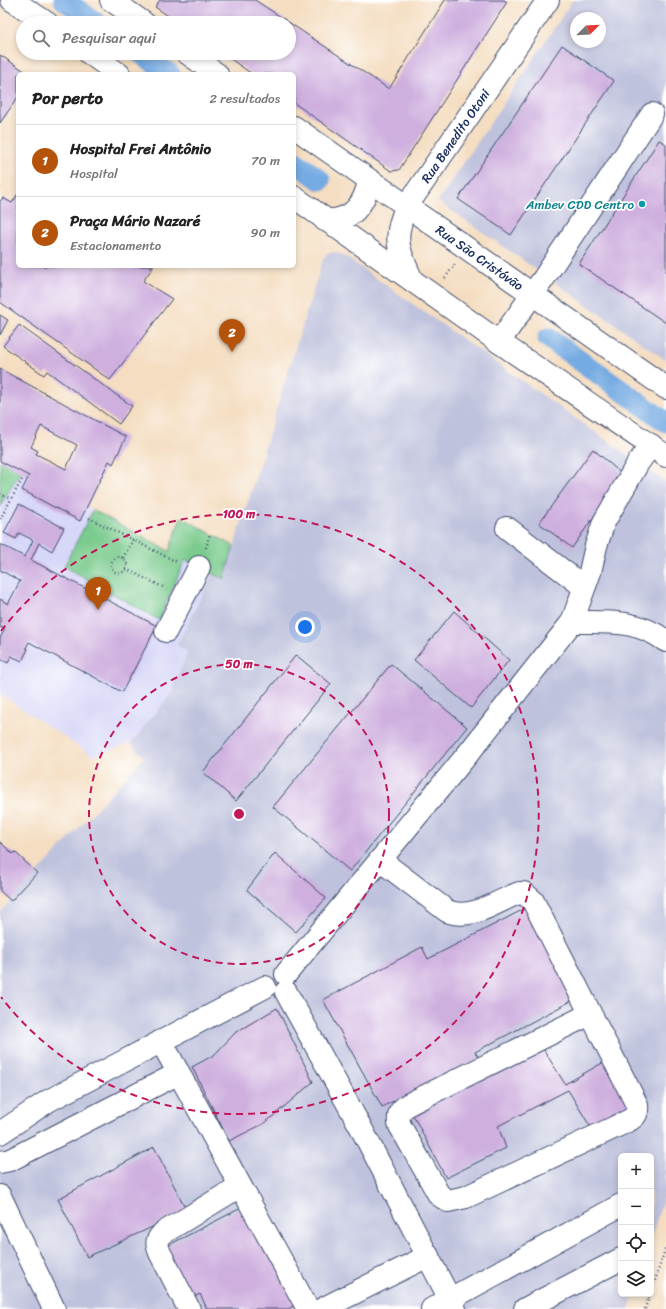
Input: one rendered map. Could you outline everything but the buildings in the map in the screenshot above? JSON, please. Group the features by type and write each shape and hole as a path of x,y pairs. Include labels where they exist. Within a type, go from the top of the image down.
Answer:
{"street":[{"path":"12,0 36,16"},
{"path":"111,0 134,16"},
{"name":"Rua Benedito Otoni","path":"412,281 400,254 398,242 398,230 407,206 548,0"},
{"path":"99,60 116,72"},
{"path":"197,60 215,72"},
{"path":"499,342 652,114"},
{"name":"Rua São Cristóvão","path":"296,129 666,388"},
{"path":"325,220 345,218 357,210 365,197 368,180"},
{"path":"286,983 380,860 467,755 572,622 604,522 638,463 658,450 499,342 296,198"},
{"path":"507,528 584,587"},
{"path":"166,631 199,567"},
{"path":"572,622 632,624 653,631 666,641"},
{"path":"380,860 447,911 456,915 479,910 519,893 529,896 533,901 634,1099 638,1112 635,1117 466,1197 448,1201 438,1195 399,1124 400,1111 408,1104 590,1014"},
{"path":"3,1135 48,1101 265,987 264,980 268,974 274,971 280,971 428,1256 446,1306 618,1207"},
{"path":"161,1041 308,1309"},
{"path":"0,1162 10,1160 179,1073"},
{"path":"189,1309 160,1253 156,1244 157,1239 164,1233 240,1186"},
{"path":"0,1196 54,1309"},
{"path":"322,1309 428,1256"},
{"path":"525,1309 618,1261"}],"path":[{"path":"442,284 456,262"},
{"path":"0,519 23,478"},
{"path":"0,494 11,499"},
{"path":"89,518 178,562 175,569"},
{"path":"123,558 133,540"},
{"path":"119,557 123,558 127,563 126,569 122,573 116,572 113,569 113,561 119,557"},
{"path":"126,569 166,589"},
{"path":"163,596 169,582"},
{"path":"654,1284 666,1247"},
{"path":"645,1309 650,1297"}],"shaded area":[{"path":"573,0 666,0 666,360 438,201"},
{"path":"334,252 343,255 666,482 666,1190 654,1228 654,1153 618,1153 618,1297 633,1297 629,1309 0,1309 0,913 144,758 131,743 175,689 173,686 188,652 177,645 213,574 224,579 323,259 327,254"},
{"path":"0,461 213,574 177,645 188,652 173,685 176,689 131,743 93,756 0,694"}],"green space":[{"path":"0,461 21,471 0,506"},
{"path":"93,510 169,551 181,517 234,546 224,579 185,560 159,620 64,566"}],"waterway":[{"path":"64,0 87,16"},
{"path":"150,60 167,72"},
{"path":"296,162 320,180"},
{"path":"548,338 666,422"}],"place":[{"name":"Ambev CDD Centro","path":"642,204"},
{"name":"Praça Mário Nazaré","path":"232,352"},
{"name":"Hospital Frei Antônio","path":"98,610"}]}
